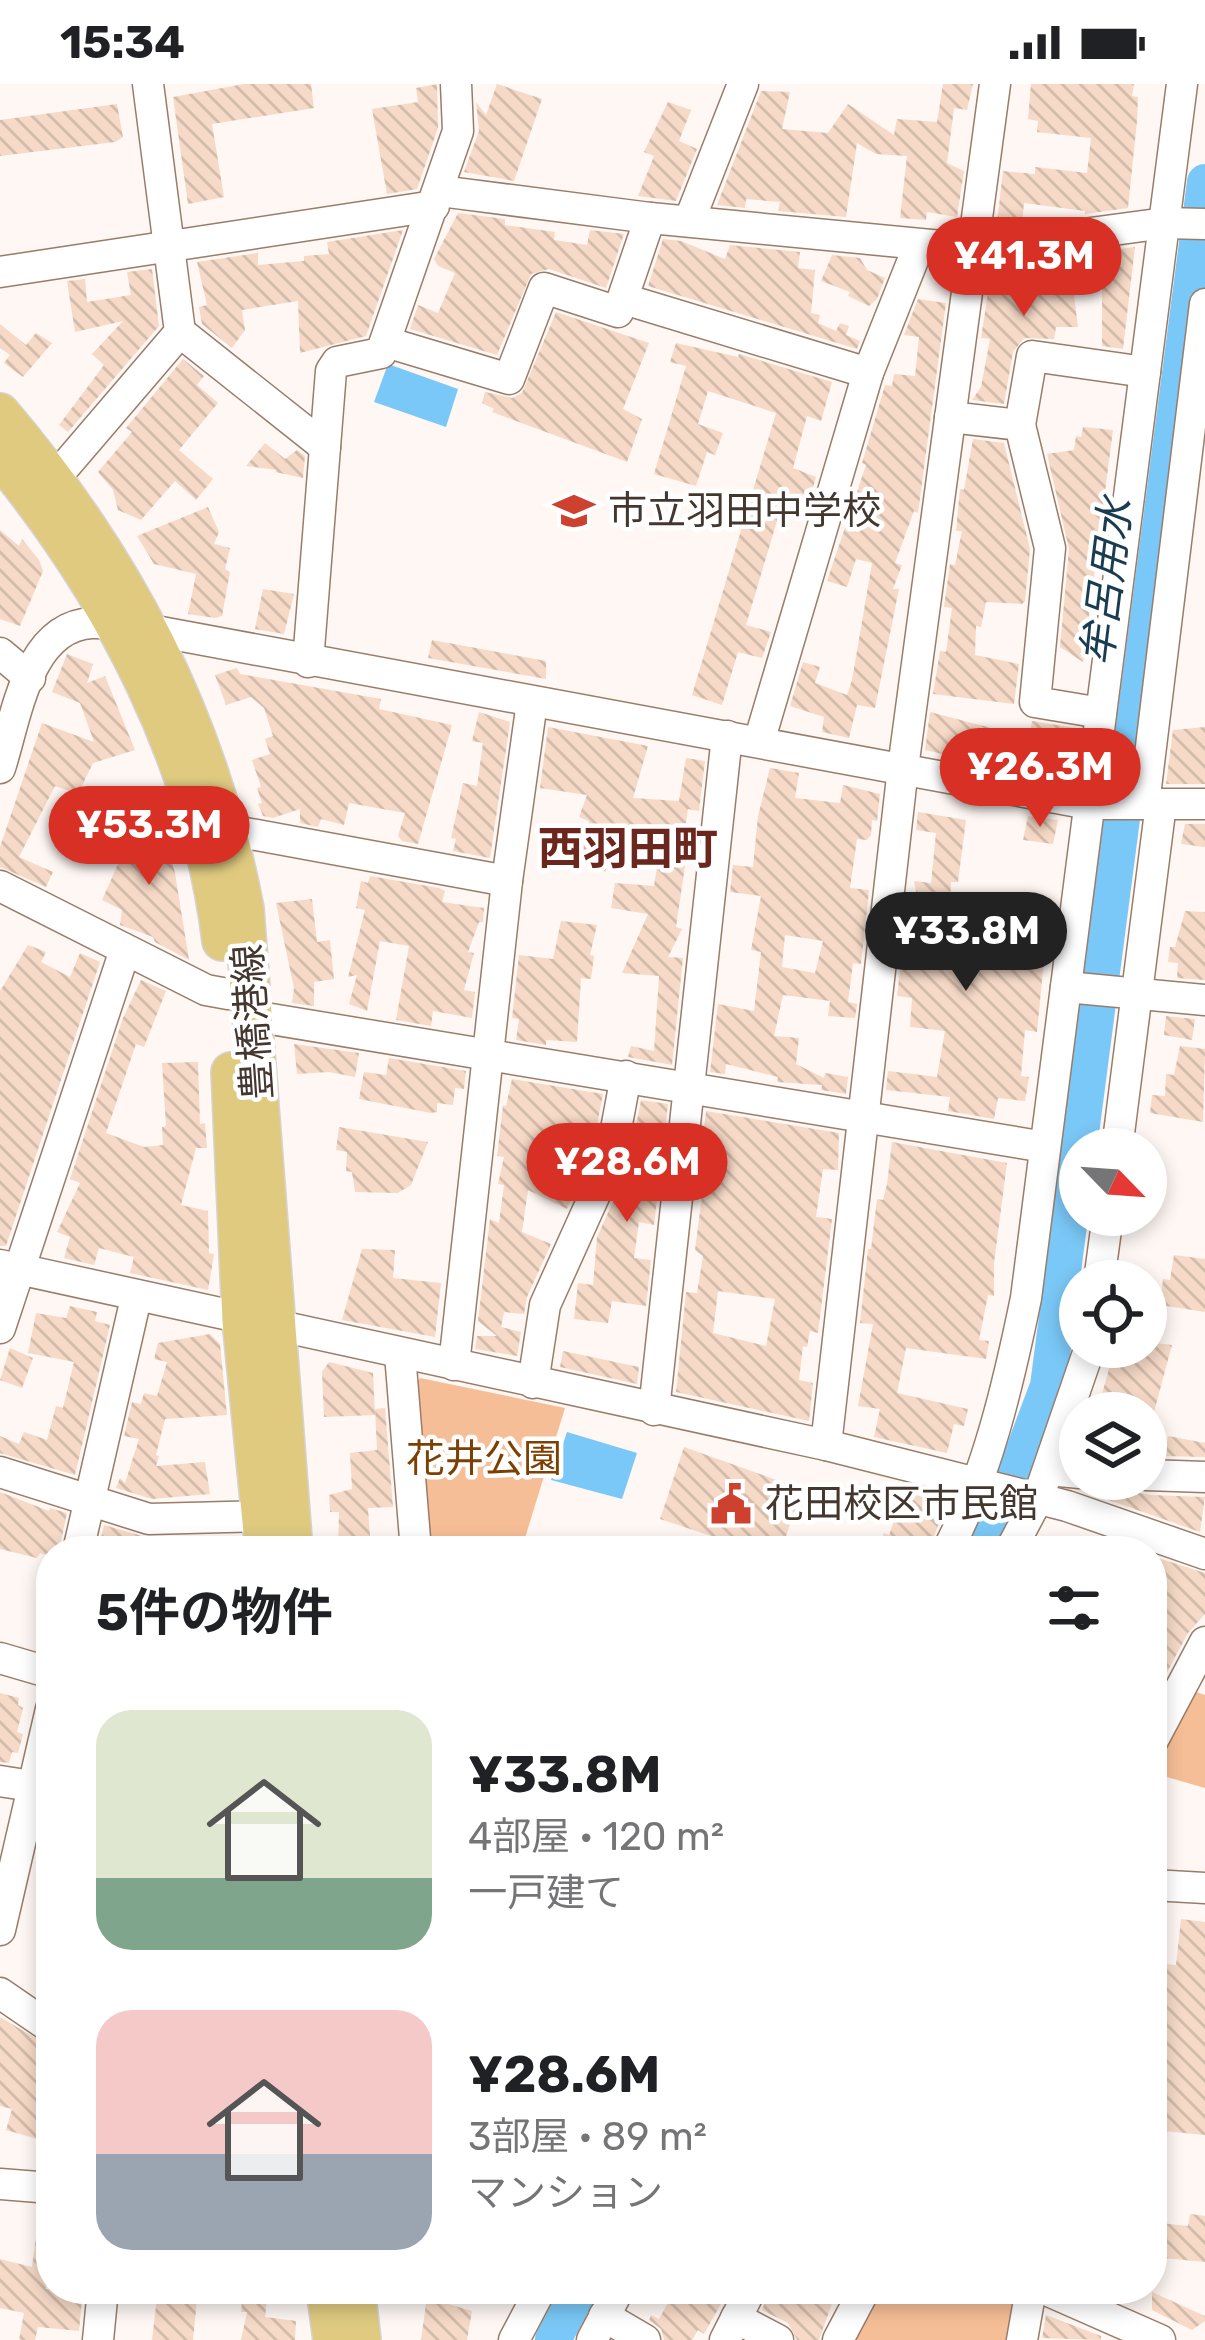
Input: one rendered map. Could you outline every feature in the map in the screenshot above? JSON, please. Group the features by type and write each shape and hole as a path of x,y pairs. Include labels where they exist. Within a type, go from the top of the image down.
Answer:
{"main road":[{"name":"豊橋港線","path":"0,413 55,478 105,552 200,833 240,1005"},
{"name":"豊橋港線","path":"0,457 134,627 192,720 229,830 244,909 240,1005 259,1322 264,1533"},
{"name":"豊橋港線","path":"259,1322 291,1536"},
{"path":"328,2304 333,2340"},
{"path":"357,2304 362,2340"}],"street":[{"path":"148,84 180,332 326,448"},
{"path":"308,662 331,371 337,362 381,353 386,342 458,131 456,84"},
{"path":"690,220 742,84"},
{"path":"826,1445 903,768 995,84"},
{"path":"1026,1483 1014,1358 1045,1147 1102,990 1129,804 1101,713 1144,372 1186,223 1182,84"},
{"path":"0,272 437,199 973,249 1186,223"},
{"path":"386,342 508,379 544,288 618,312 650,218"},
{"path":"759,742 868,374 919,245"},
{"path":"623,299 868,374"},
{"path":"1115,1128 1102,990 1129,804 1191,520 1205,304"},
{"path":"55,478 180,332"},
{"path":"1101,713 1035,701 1050,548 1019,425 1032,356 1144,372"},
{"path":"950,417 1019,425"},
{"path":"0,767 36,661 52,639 89,623 134,627 903,768 1129,804 1205,804"},
{"path":"0,653 30,678"},
{"path":"454,1365 507,881 532,702"},
{"path":"654,1410 727,736"},
{"path":"229,830 507,881"},
{"path":"0,886 240,1005 488,1057 1045,1147"},
{"path":"0,1328 11,1268 125,950"},
{"path":"1102,990 1205,1000"},
{"path":"533,1383 545,1305 610,1161 626,1076"},
{"path":"11,1268 654,1410 1026,1483 1134,1536"},
{"path":"82,1536 136,1298"},
{"path":"400,1354 415,1536"},
{"path":"1014,1536 1026,1483 1080,1368"},
{"path":"0,1472 149,1519 264,1533"},
{"path":"1167,1476 1205,1477"},
{"path":"955,1536 971,1504 1026,1483"},
{"path":"1167,1547 1205,1554"},
{"path":"1167,1714 1205,1642"},
{"path":"0,1658 36,1662"},
{"path":"0,1781 36,1787"},
{"path":"0,1930 36,1805"},
{"path":"1167,1886 1205,1888"},
{"path":"0,1993 36,2018"},
{"path":"0,2184 36,2187"},
{"path":"98,2340 102,2304"},
{"path":"514,2340 533,2304"},
{"path":"838,2340 857,2304"},
{"path":"1022,2340 1028,2304"},
{"path":"1088,2304 1123,2332 1160,2340"},
{"path":"605,2315 646,2340"},
{"path":"731,2329 778,2340"}],"green space":[{"name":"花井公園","path":"420,1378 565,1408 526,1536 427,1536 415,1386"},
{"path":"1196,1692 1205,1695 1205,1788 1167,1777 1167,1747"},
{"path":"873,2304 1013,2304 1009,2340 854,2340"}],"water":[{"path":"388,364 458,389 446,427 374,402"},
{"path":"567,1432 637,1453 622,1499 551,1480"}],"building":[{"path":"244,84 311,84 314,108 212,124 224,197 188,204 173,97"},
{"path":"437,84 438,128 417,189 387,194 372,109 418,102 416,88"},
{"path":"497,84 542,99 514,181 464,172 479,131 476,102 486,115"},
{"path":"943,84 973,84 967,110 954,108 947,163 964,171 957,217 927,212 926,220 900,218 907,156 876,154 857,143 846,217 778,211 780,202 746,199 745,208 717,205 761,91 790,92 782,129 828,133 848,104 894,135 897,119 937,122"},
{"path":"1031,84 1134,84 1137,121 1128,208 1085,214 1024,203 1022,223 997,223 1003,171 1035,174 1035,167 1087,173 1091,138 1037,132 1038,121 1028,119"},
{"path":"668,102 691,110 679,141 697,149 676,201 638,196 654,156 644,152"},
{"path":"117,104 123,137 115,142 0,156 0,120"},
{"path":"458,213 505,219 505,225 555,232 554,240 587,245 590,230 624,234 606,288 549,269 531,274 497,355 410,329 418,305 438,313 455,273 438,266 434,259"},
{"path":"403,230 366,336 300,353 298,301 242,310 245,330 232,348 202,324 199,307 207,305 197,262 258,253 258,265 304,261 304,256 329,254 327,242"},
{"path":"663,239 681,241 725,259 730,245 800,252 798,268 815,270 811,313 820,315 818,323 836,331 840,323 849,326 846,335 860,341 857,349 648,286"},
{"path":"1135,247 1123,349 1102,346 1102,257 1091,258 1090,253"},
{"path":"832,255 860,258 867,270 885,278 869,306 848,296 850,292 821,281"},
{"path":"1069,256 1078,327 1056,327 1054,339 1024,338 1013,352 1004,404 972,400 981,387 990,339 981,338 990,280 1024,285 1027,261"},
{"path":"152,269 159,326 68,432 59,425 104,365 92,354 123,321 75,332 67,281 85,279 87,302 131,295 127,272"},
{"path":"918,299 946,303 918,513 914,511 895,563 902,565 893,589 899,589 875,708 857,705 849,738 822,732 824,717 790,706 803,662 820,667 815,683 847,695 852,680 872,563 856,559 847,587 827,581 866,465 862,463 885,385 892,386 894,374 915,376 919,337 904,335"},
{"path":"556,312 649,343 623,409 642,419 627,462 492,412 482,403 485,392 512,398 522,393"},
{"path":"0,324 26,345 36,333 52,343 23,377 4,363 10,355 0,348"},
{"path":"676,343 739,354 832,382 821,421 807,416 793,468 816,477 809,502 785,494 746,625 771,632 762,658 738,652 722,705 692,695 776,413 708,391 698,424 723,433 715,455 707,452 696,486 654,474 686,366 670,362"},
{"path":"183,359 204,376 197,385 218,403 179,450 213,479 196,500 175,481 141,520 118,510 113,490 98,472 132,432 126,428"},
{"path":"1083,427 1113,430 1083,662 1060,647 1069,549 1047,454 1074,450"},
{"path":"973,439 1004,443 1030,549 1025,601 986,602 981,627 976,626 975,655 1019,664 1014,704 933,694 940,651 946,652 952,608 944,607 950,564 955,565 962,531 956,531 960,489 964,490"},
{"path":"265,443 285,459 297,450 305,456 303,478 246,466"},
{"path":"208,507 219,532 214,544 230,548 222,616 215,618 188,614 196,574 154,564 137,536"},
{"path":"0,530 19,546 22,539 43,571 20,626 0,619"},
{"path":"263,589 294,594 284,634 255,629"},
{"path":"432,640 546,661 546,679 428,658"},
{"path":"67,654 93,664 87,683 105,676 135,750 93,763 78,794 55,786 19,857 53,872 46,887 0,867 0,847 42,723 94,742 80,703 52,692"},
{"path":"237,668 240,674 381,699 379,709 452,725 418,844 398,836 405,813 349,803 344,825 321,819 318,827 300,823 300,809 273,818 263,816 258,804 262,803 257,788 261,787 252,760 270,754 265,739 273,736 264,708 251,697 226,705 215,675"},
{"path":"479,712 510,722 490,858 453,851 456,839 451,838 463,783 477,786 483,743 472,741"},
{"path":"930,712 1029,738 1032,721 1075,728 1070,769 1063,769 1062,774 1007,769 925,750"},
{"path":"548,727 648,746 633,798 679,801 686,758 705,761 699,811 688,809 681,856 685,866 676,927 682,929 668,957 683,958 672,1065 628,1057 631,1046 654,1051 659,976 622,973 648,914 611,908 615,883 654,886 661,842 654,835 621,828 605,872 575,860 589,821 579,817 587,795 540,788"},
{"path":"1205,727 1205,784 1166,784 1173,730"},
{"path":"770,768 799,773 795,798 840,803 843,785 880,794 871,835 867,840 857,839 850,888 869,890 861,964 853,963 848,1002 857,1004 855,1018 828,1016 830,1001 783,995 774,1036 799,1038 796,1064 824,1078 825,1073 848,1077 846,1094 821,1090 822,1085 777,1082 778,1077 726,1064 725,1074 710,1072 718,1004 754,1011 761,952 751,950 761,896 730,892 733,865 753,867 758,816","holes":["785,935 823,941 815,973 782,967"]},
{"path":"158,810 175,873 189,960 153,937 120,925 122,910 102,900 122,855 126,856 140,831 143,813"},
{"path":"918,812 966,820 958,882 951,882 948,940 1045,950 1037,1032 1025,1030 1021,1076 1029,1077 1025,1101 998,1098 994,1119 948,1111 950,1097 886,1090 888,1071 937,1077 945,1031 910,1027 912,998 897,996 904,935 912,936 914,881 931,883 936,833 916,830"},
{"path":"1028,816 1058,820 1053,844 1023,840"},
{"path":"1185,824 1205,824 1205,847 1181,844"},
{"path":"370,876 439,888 445,891 442,902 484,908 483,922 468,952 474,953 464,990 475,992 472,1018 433,1011 431,1026 396,1020 409,946 380,941 367,1011 349,1004 357,975 348,977 365,910 356,908 361,881 368,883"},
{"path":"312,899 317,942 330,940 334,979 314,982 314,1006 292,1003 294,988 276,903"},
{"path":"1185,911 1205,912 1205,980 1177,978 1178,963 1168,962"},
{"path":"561,921 597,925 590,955 594,956 591,979 581,978 577,1042 546,1040 546,1045 516,1040 519,1019 512,1018 519,955 553,959"},
{"path":"28,945 46,952 41,962 70,977 80,953 100,962 6,1246 0,1246 0,991"},
{"path":"141,980 166,991 144,1047 136,1044 106,1133 144,1147 163,1145 162,1063 198,1062 200,1124 205,1123 207,1148 196,1148 181,1205 208,1211 209,1253 214,1254 208,1290 130,1273 134,1257 99,1248 94,1265 64,1258 70,1237 57,1232 80,1183 70,1179 123,1018"},
{"path":"1166,1016 1195,1019 1192,1040 1164,1035"},
{"path":"294,1044 359,1053 355,1077 329,1072 297,1074"},
{"path":"1180,1046 1205,1049 1203,1122 1150,1113 1152,1095 1165,1096 1166,1074 1174,1075"},
{"path":"389,1058 466,1071 464,1089 455,1088 453,1105 437,1103 437,1112 431,1113 359,1099 364,1072 386,1075"},
{"path":"512,1079 603,1094 591,1155 567,1209 528,1190 522,1232 551,1244 524,1314 504,1312 501,1327 521,1332 517,1356 475,1349 477,1336 497,1336 478,1321 490,1219 499,1223 504,1185 498,1184 504,1157 497,1156 503,1105"},
{"path":"641,1100 668,1104 654,1225 639,1222 634,1258 651,1260 646,1306 612,1301 608,1323 574,1319 578,1283 593,1285 597,1237 628,1169"},
{"path":"706,1111 839,1133 838,1170 823,1169 816,1217 832,1219 818,1333 810,1331 807,1347 803,1346 799,1380 813,1383 809,1421 676,1392 686,1292 697,1293 703,1256 695,1250 708,1149 702,1149","holes":["718,1291 775,1299 766,1346 713,1333"]},
{"path":"339,1127 428,1142 411,1185 398,1193 355,1192 352,1172 346,1171 347,1152 336,1150"},
{"path":"892,1142 1007,1163 994,1296 988,1295 979,1340 989,1341 986,1359 906,1348 897,1393 968,1409 964,1426 954,1424 947,1453 874,1437 880,1409 858,1406 873,1324 860,1323 868,1249 877,1199 883,1200 887,1184"},
{"path":"362,1249 395,1250 393,1278 441,1283 435,1337 342,1320"},
{"path":"1174,1255 1205,1259 1205,1312 1167,1306"},
{"path":"70,1306 97,1312 95,1321 110,1325 75,1475 0,1453 0,1436 19,1444 24,1432 47,1440 56,1406 63,1408 74,1362 28,1353 36,1313 66,1318"},
{"path":"210,1334 220,1344 227,1415 165,1419 156,1466 205,1462 210,1494 152,1499 116,1488 120,1478 125,1483 139,1439 124,1436 132,1402 141,1404 144,1393 157,1396 167,1362 154,1359 158,1343"},
{"path":"10,1348 33,1358 22,1388 0,1380"},
{"path":"563,1351 639,1367 637,1384 560,1367"},
{"path":"329,1362 373,1373 375,1415 324,1417 322,1372"},
{"path":"1109,1368 1166,1368 1159,1392 1103,1392"},
{"path":"385,1408 393,1507 368,1508 370,1536 338,1536 339,1512 330,1512 329,1495 352,1489 350,1453 377,1450 375,1409"},
{"path":"1168,1436 1205,1443 1205,1457 1167,1456"},
{"name":"花田校区市民館","path":"684,1447 802,1489 786,1536 711,1536 660,1519"},
{"path":"0,1492 67,1513 62,1536 36,1536 36,1558 0,1549"},
{"path":"904,1493 948,1501 934,1536 883,1536 889,1535"},
{"path":"1205,1497 1200,1532 1109,1500"},
{"path":"104,1525 142,1536 101,1536"},
{"path":"1167,1561 1205,1573 1205,1614 1188,1633 1167,1672"},
{"path":"0,1693 19,1698 23,1708 17,1732 23,1734 18,1753 12,1752 9,1763 0,1762"},
{"path":"1181,1919 1205,1922 1205,2135 1167,2131 1167,1964 1176,1965"},
{"path":"0,2017 36,2038 36,2139 6,2130 12,2109 0,2106"},
{"path":"1190,2214 1205,2216 1205,2262 1167,2258 1167,2224 1188,2226"},
{"path":"36,2237 36,2304 82,2304 79,2331 38,2327 35,2340 19,2340 24,2313 0,2308 0,2259 32,2267"},
{"path":"1167,2299 1205,2316 1205,2321 1192,2330 1152,2310 1152,2304 1167,2304"},
{"path":"156,2304 197,2304 193,2340 152,2340"},
{"path":"242,2304 266,2304 265,2317 296,2321 295,2340 241,2340 247,2312 241,2312"},
{"path":"426,2304 472,2311 467,2340 421,2340"},
{"path":"667,2304 721,2304 704,2334 698,2330 692,2340 664,2340 661,2329 649,2320 651,2315 659,2319"},
{"path":"764,2304 832,2304 819,2340 797,2340 788,2323 762,2310"},
{"path":"1046,2315 1101,2336 1101,2340 1042,2338"}],"waterway":[{"name":"牟呂用水","path":"981,1536 1024,1450 1048,1386 1205,182"},
{"name":"牟呂用水","path":"553,2340 572,2304"}],"place":[{"name":"市立羽田中学校","path":"574,511"},
{"name":"花田校区市民館","path":"731,1504"}],"district":[{"name":"西羽田町","path":"628,848"}]}
